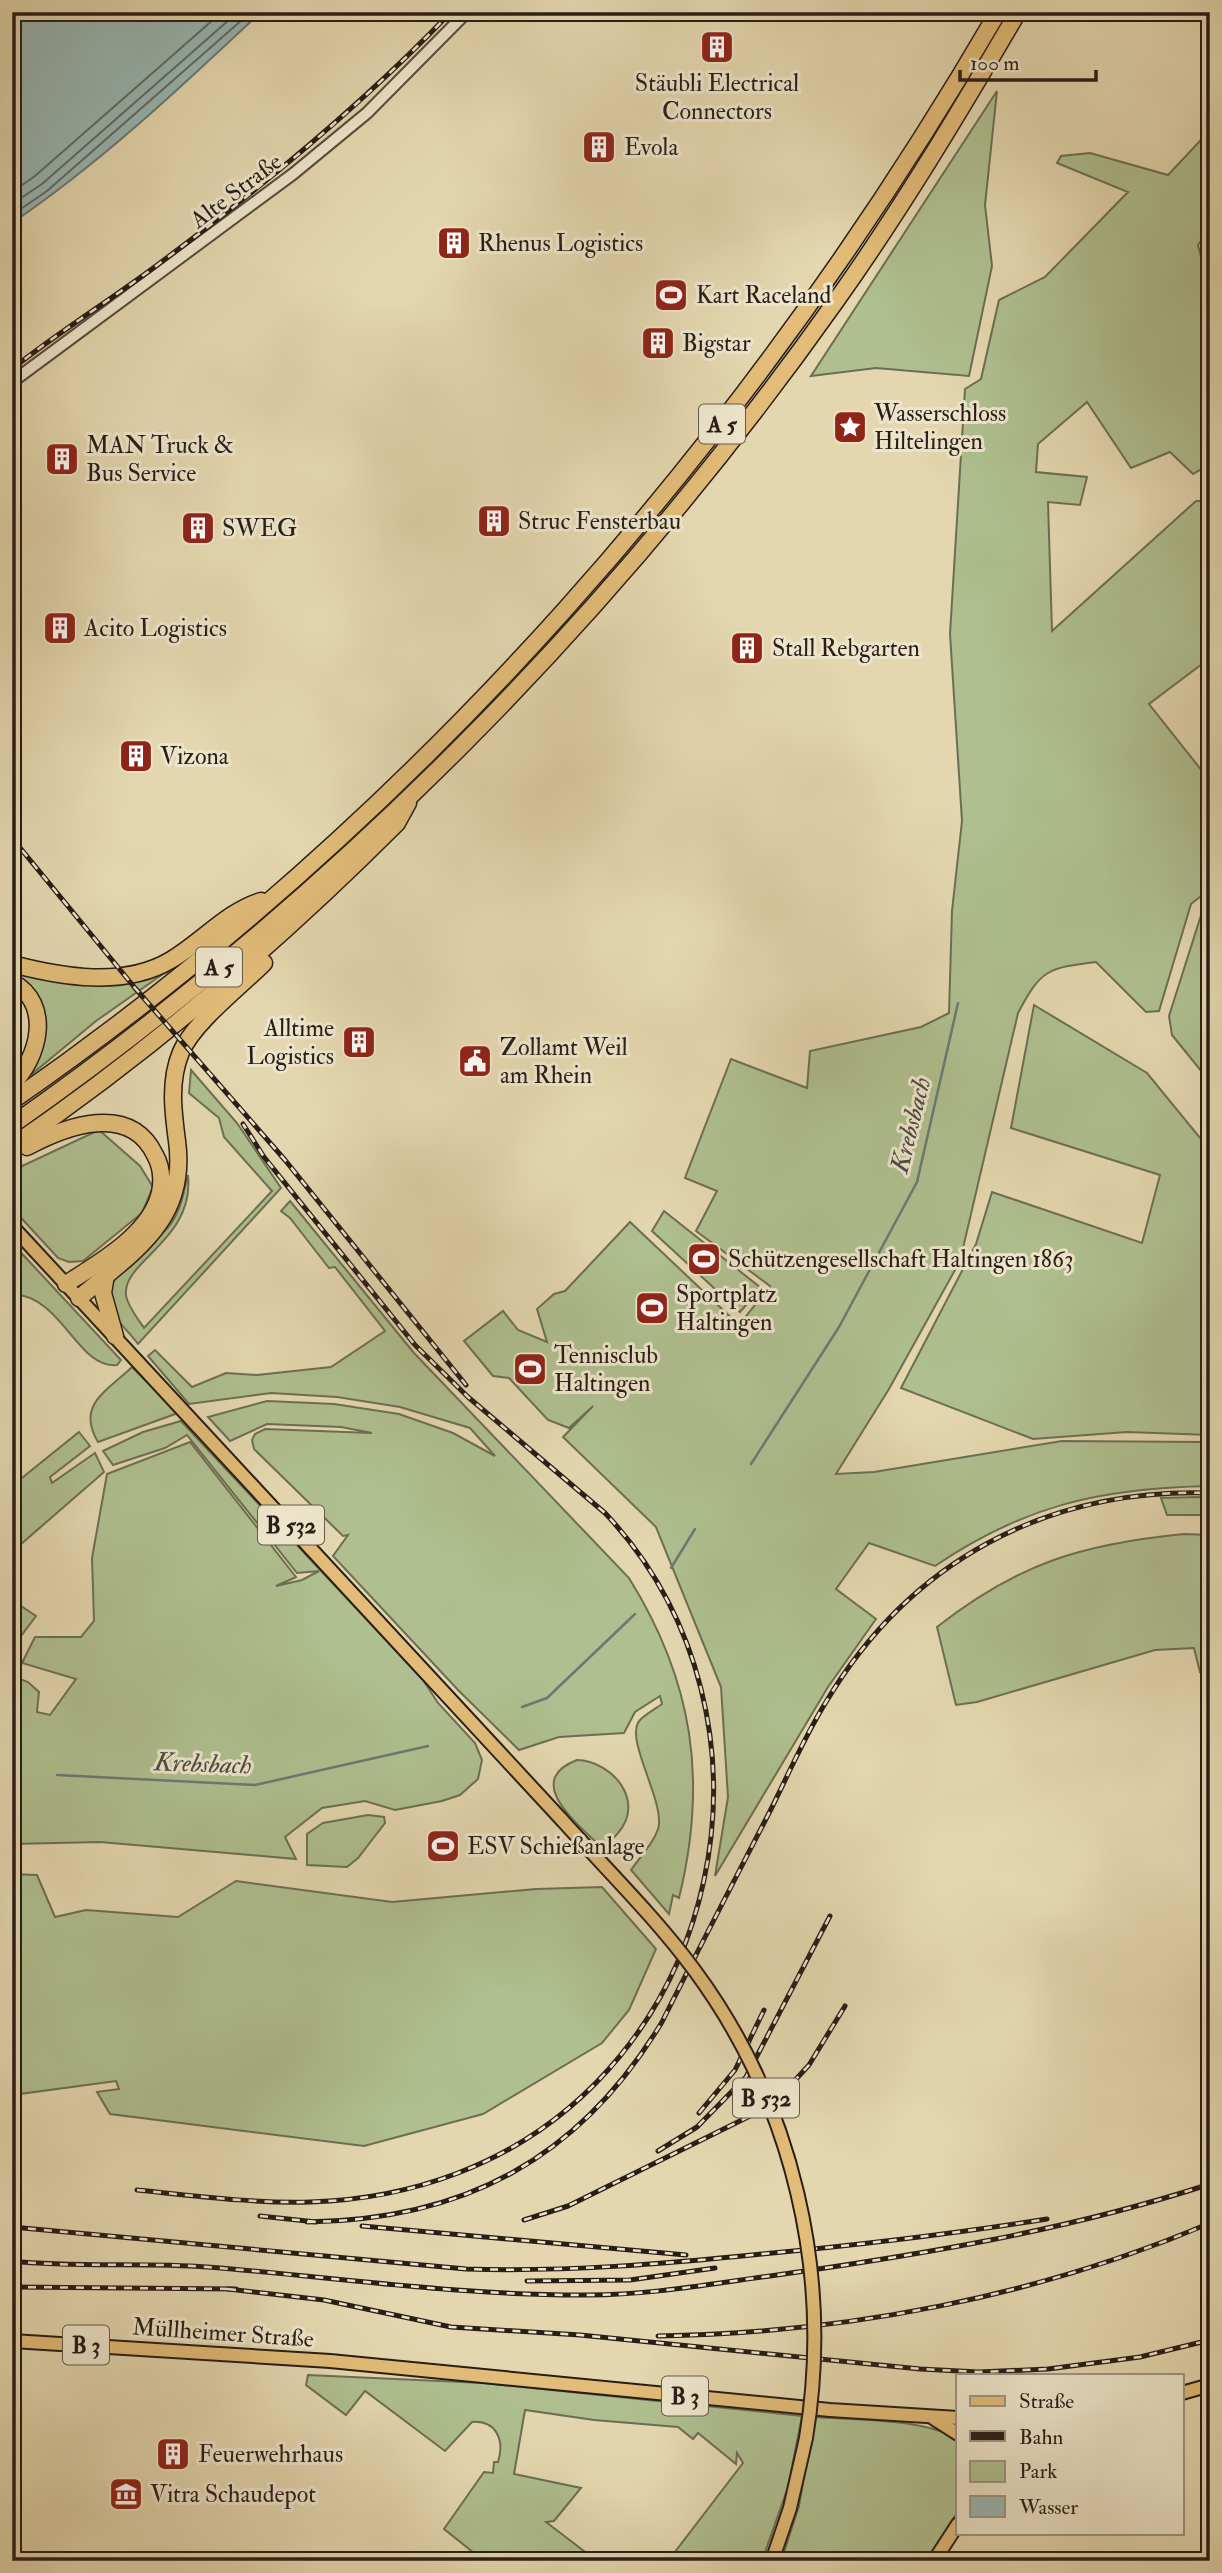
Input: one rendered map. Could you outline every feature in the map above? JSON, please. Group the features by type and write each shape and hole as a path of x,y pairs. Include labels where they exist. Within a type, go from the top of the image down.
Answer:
{"highway":[{"name":"A 5","path":"12,1101 154,995 270,898 388,791 515,666 671,489 807,311 886,194 998,12"},
{"name":"A 5","path":"12,1125 182,998 256,935 413,793 489,719 577,625 754,413 892,219 1018,12"},
{"path":"12,1146 189,1014 297,922 397,823 413,793"},
{"path":"12,964 69,977 133,973 170,961 241,907 270,898"},
{"path":"79,1298 158,1227 171,1207 180,1166 172,1093 182,1050 192,1035 291,935 297,922"},
{"path":"12,982 33,1005 38,1032 33,1054 12,1084"},
{"path":"12,1154 56,1131 107,1123 120,1125 143,1137 159,1162 160,1193 151,1213 110,1254 66,1284"},
{"path":"106,1275 104,1303 118,1339"}],"main road":[{"name":"B 532","path":"12,1226 662,1929 696,1972 736,2034 772,2111 800,2204 810,2266 814,2357 806,2438 790,2508 772,2561"},
{"name":"Müllheimer Straße","path":"12,2341 247,2354 933,2418"},
{"path":"1184,2392 1210,2385"},
{"name":"B 3","path":"933,2418 956,2418"},
{"path":"933,2418 956,2433"},
{"path":"934,2561 956,2527"}],"street":[{"name":"Alte Straße","path":"12,382 293,174 366,113 467,12"}],"green space":[{"path":"997,91 985,205 992,266 969,376 876,368 811,376"},
{"path":"1210,121 1210,228 1198,245 1210,292 1210,464 1193,474 1170,452 1131,468 1087,402 1038,444 1036,472 1087,477 1080,505 1048,502 1052,631 1196,501 1210,501 1210,658 1149,704 1210,781 1210,889 1191,904 1159,1011 1146,1012 1096,962 1056,969 1033,987 1018,1013 960,1261 889,1389 836,1474 874,1472 1062,1441 1203,1442 1210,1443 1210,1486 1134,1491 1066,1504 1001,1528 935,1566 869,1543 836,1589 876,1619 828,1687 715,1876 728,1797 721,1687 656,1527 563,1437 593,1406 569,1428 548,1420 509,1378 493,1376 464,1341 503,1311 518,1330 547,1342 537,1309 554,1294 565,1291 630,1222 739,1325 770,1286 696,1231 717,1191 685,1178 731,1059 807,1088 810,1051 921,1027 949,1013 952,911 962,821 950,634 965,389 981,379 999,300 1045,277 1128,192 1057,163 1061,156 1090,153 1168,175 1200,141"},
{"path":"1210,901 1210,1082 1172,1035 1169,1016 1203,909"},
{"path":"12,969 24,972 164,970 163,974 96,1021 32,1074 28,1071 44,1030 12,976"},
{"path":"1034,1005 1147,1073 1210,1150 1210,1435 1127,1432 1033,1439 901,1388 976,1244 992,1192 1142,1243 1160,1175 1011,1128"},
{"path":"191,1070 237,1123 281,1188 138,1344 116,1317 110,1292 121,1270 162,1234 174,1219 188,1175 187,1197 181,1216 128,1283 127,1299 144,1328 272,1191 224,1137 219,1118 189,1093"},
{"path":"99,1130 140,1166 153,1187 142,1213 83,1261 69,1262 58,1258 12,1208 12,1182 22,1166"},
{"path":"290,1201 414,1353 629,1578 651,1616 681,1693 693,1772 688,1855 679,1898 673,1895 669,1914 631,1870 652,1842 659,1824 655,1797 636,1739 636,1728 640,1720 662,1704 660,1696 635,1712 624,1733 559,1737 519,1750 459,1691 333,1556 348,1535 343,1536 254,1449 252,1440 255,1434 265,1429 372,1433 341,1427 267,1424 230,1441 208,1417 267,1401 334,1404 399,1414 453,1433 495,1456 470,1428 400,1407 337,1397 271,1393 189,1404 148,1356 155,1350 192,1387 226,1373 257,1375 331,1367 385,1331 335,1267 329,1268 290,1218 281,1211"},
{"name":"Schützengesellschaft Haltingen 1863","path":"664,1211 761,1288 740,1312 652,1231"},
{"path":"12,1243 121,1360 117,1365 103,1363 91,1356 44,1306 30,1298 12,1294"},
{"path":"132,1367 178,1413 98,1442 90,1418 92,1409 104,1392"},
{"path":"181,1421 423,1680 438,1703 475,1743 482,1760 478,1779 460,1795 395,1810 365,1801 322,1808 285,1837 296,1859 100,1842 12,1844 12,1676 28,1682 39,1692 37,1712 50,1715 76,1679 22,1663 35,1637 81,1637 94,1621 92,1558 107,1474 190,1442 296,1577 276,1586 302,1580 319,1571 297,1573 187,1435 165,1448 113,1465 103,1451 143,1432"},
{"path":"79,1432 90,1446 50,1477 52,1483 95,1453 104,1472 20,1545 12,1556 12,1486"},
{"path":"1161,1498 1210,1498 1210,1515 1167,1515"},
{"path":"1184,1534 1210,1535 1210,1670 1200,1672 1194,1648 1155,1650 977,1702 956,1705 937,1627 996,1587 1053,1560 1114,1544"},
{"path":"12,1600 36,1616 12,1648"},
{"path":"577,1760 602,1767 613,1775 627,1796 626,1821 616,1835 601,1847 569,1815 554,1791 554,1779 561,1769"},
{"path":"368,1815 384,1817 385,1823 358,1858 347,1867 307,1865 307,1834 323,1823"},
{"path":"12,1874 37,1875 55,1917 86,1910 178,1917 236,1881 392,1902 536,1889 602,1887 656,1949 629,2010 602,2043 483,2114 364,2146 110,2114 97,2092 119,2089 116,2081 12,2095"},
{"path":"308,2375 483,2383 802,2416 788,2487 762,2561 668,2561 743,2463 737,2453 736,2464 698,2433 693,2439 678,2427 594,2420 525,2410 514,2474 581,2488 554,2521 546,2522 597,2561 484,2561 444,2529 484,2472 493,2473 500,2446 493,2428 480,2422 472,2422 445,2451 365,2391 346,2415 306,2385"},
{"path":"814,2417 911,2424 946,2433 956,2440 956,2514 926,2561 781,2561 799,2506"}],"water":[{"path":"12,12 261,12 110,149 12,223"}],"waterway":[{"name":"Krebsbach","path":"751,1464 839,1327 917,1182 958,1003"},
{"name":"Krebsbach","path":"671,1568 695,1529"},
{"name":"Krebsbach","path":"522,1707 547,1698 635,1614"},
{"name":"Krebsbach","path":"57,1775 255,1785 428,1746"}],"railway":[{"path":"12,369 240,202 348,111 451,12"},
{"path":"12,838 135,988 285,1160 466,1385"},
{"path":"137,2190 299,2202 377,2195 417,2187 458,2173 549,2124 620,2056 672,1973 704,1882 713,1785 701,1688 665,1596 605,1513 468,1397 415,1345 264,1157 243,1124"},
{"path":"307,2222 364,2218 418,2209 467,2194 513,2172 555,2145 594,2110 630,2070 662,2022 826,1702 860,1652 899,1609 941,1573 988,1543 1039,1520 1093,1504 1150,1495 1210,1493"},
{"path":"658,2151 697,2127 746,2077 830,1916"},
{"path":"524,2220 568,2206 752,2115 787,2089 809,2065 845,2006"},
{"path":"699,2113 735,2070 764,2010"},
{"path":"12,2261 207,2267 493,2292 589,2295 634,2293 826,2268 992,2240 1156,2201 1210,2184"},
{"path":"260,2216 316,2222"},
{"path":"12,2227 466,2269 503,2270 725,2258 905,2239 1047,2219"},
{"path":"658,2336 799,2327 939,2306 1077,2271 1210,2223"},
{"path":"362,2226 686,2255"},
{"path":"527,2281 630,2280 715,2268"},
{"path":"12,2287 236,2289"},
{"path":"228,2289 324,2300 451,2327 580,2335 920,2369 979,2372 1048,2369 1140,2357 1210,2340"}],"place":[{"name":"Stäubli Electrical Connectors","path":"717,47"},
{"name":"Evola","path":"599,147"},
{"name":"Rhenus Logistics","path":"454,243"},
{"name":"Kart Raceland","path":"671,295"},
{"name":"Bigstar","path":"658,343"},
{"name":"Wasserschloss Hiltelingen","path":"850,427"},
{"name":"MAN Truck & Bus Service","path":"62,459"},
{"name":"Struc Fensterbau","path":"494,521"},
{"name":"SWEG","path":"198,528"},
{"name":"Acito Logistics","path":"60,628"},
{"name":"Stall Rebgarten","path":"747,648"},
{"name":"Vizona","path":"136,756"},
{"name":"Alltime Logistics","path":"359,1042"},
{"name":"Zollamt Weil am Rhein","path":"475,1061"},
{"name":"Schützengesellschaft Haltingen 1863","path":"704,1259"},
{"name":"Sportplatz Haltingen","path":"652,1308"},
{"name":"Tennisclub Haltingen","path":"530,1369"},
{"name":"ESV Schießanlage","path":"443,1846"},
{"name":"Feuerwehrhaus","path":"173,2454"},
{"name":"Vitra Schaudepot","path":"126,2494"}]}
